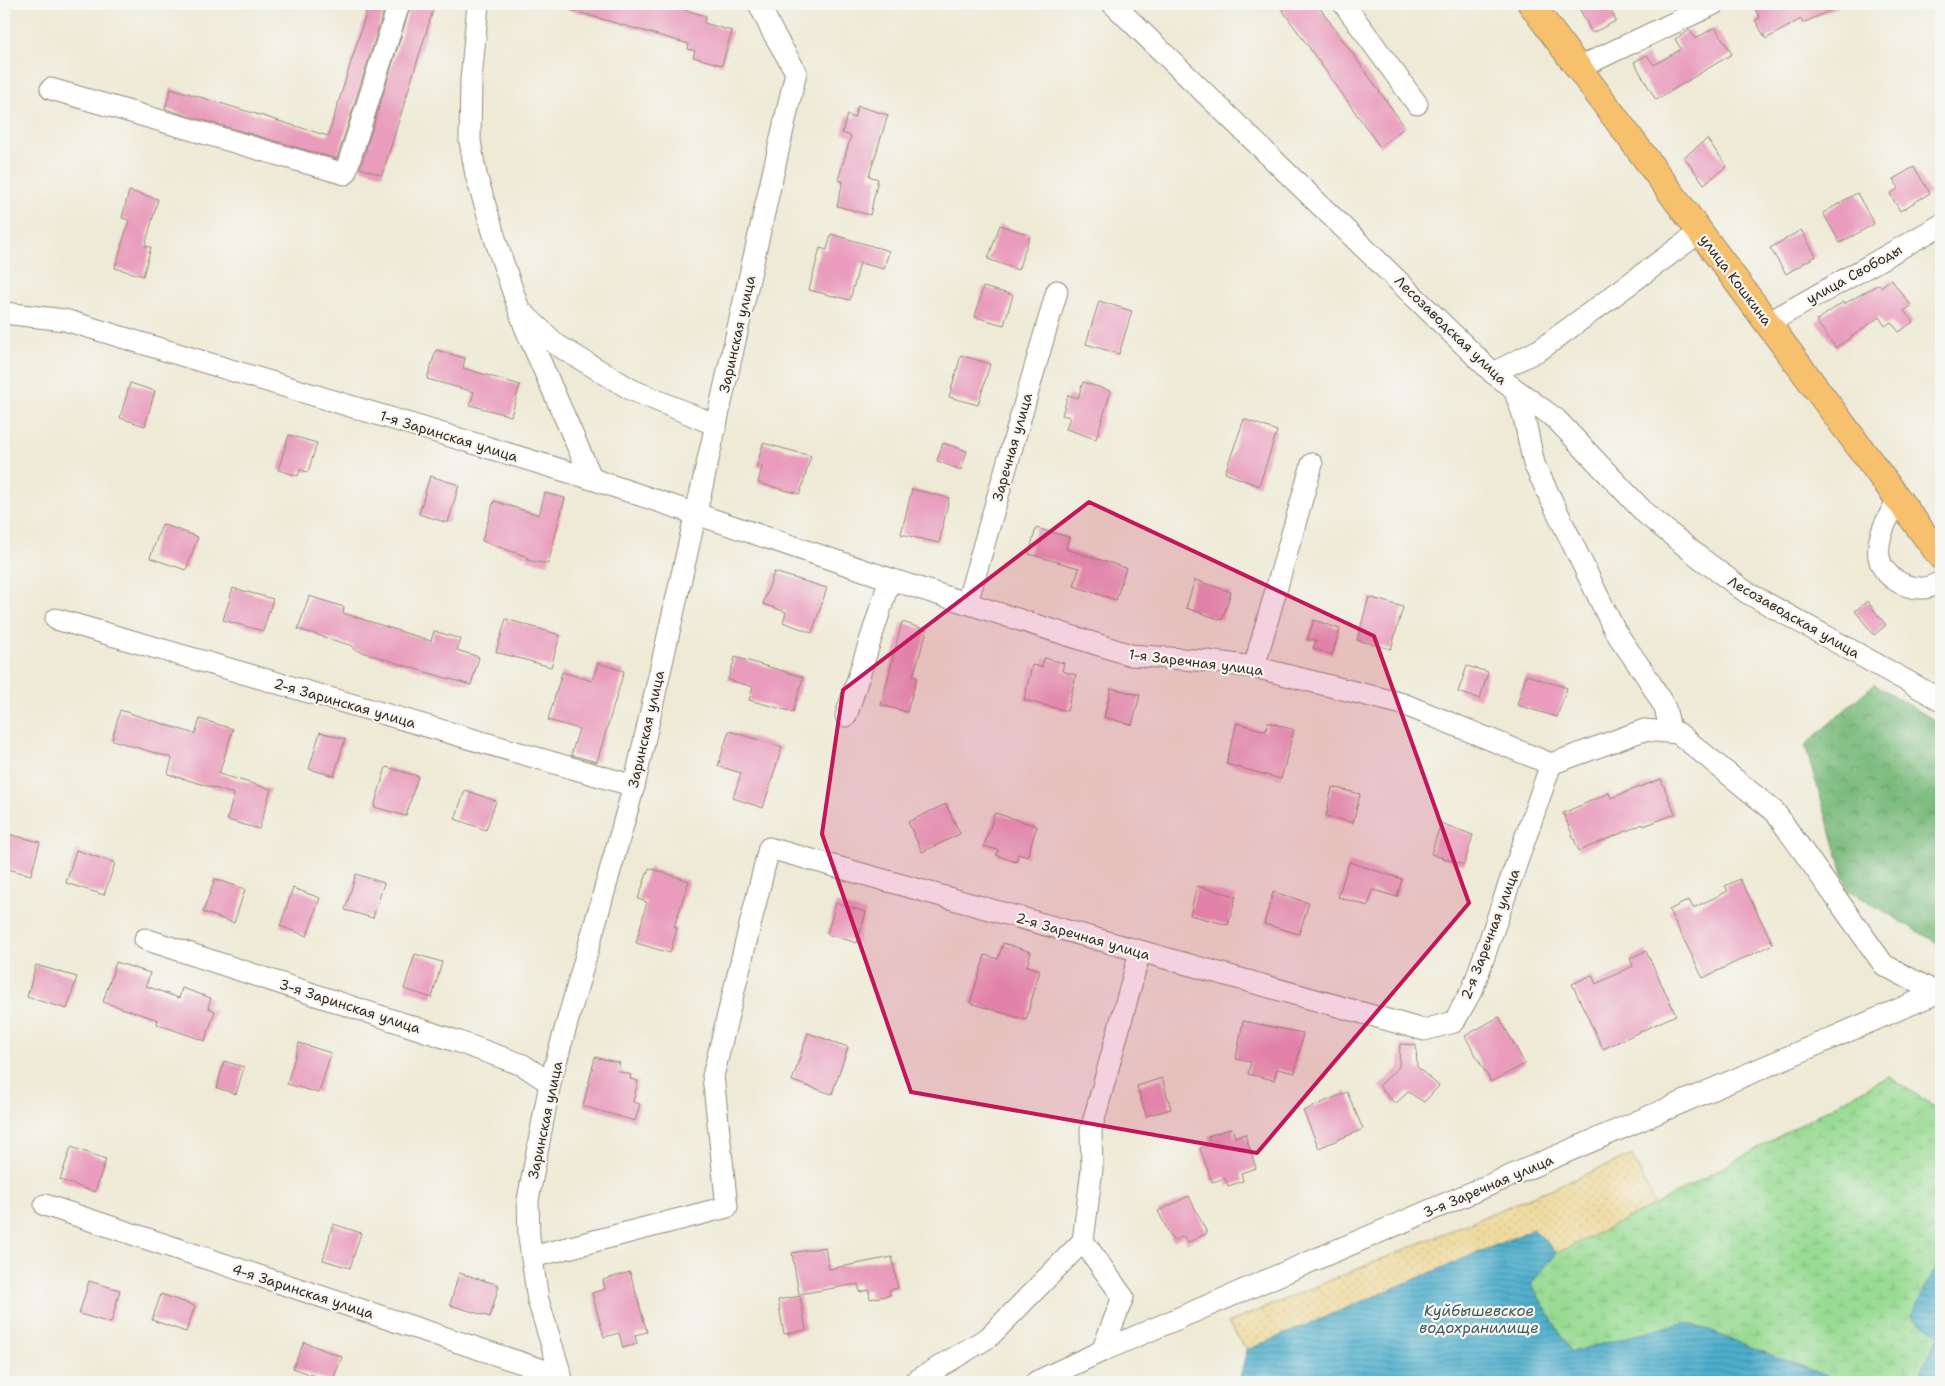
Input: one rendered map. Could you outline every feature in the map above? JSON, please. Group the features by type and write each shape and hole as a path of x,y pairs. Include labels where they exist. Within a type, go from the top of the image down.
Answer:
{"main road":[{"name":"улица Кошкина","path":"1530,4 1941,557"}],"street":[{"path":"51,90 345,174 399,4"},
{"path":"478,4 471,80 470,141 476,175 525,327 592,479"},
{"name":"Заринская улица","path":"562,1379 538,1300 529,1237 528,1200 550,1084 634,786 796,72 759,4"},
{"name":"Лесозаводская улица","path":"1113,4 1493,373 1556,419 1646,514 1699,558 1746,592 1941,700"},
{"path":"1344,4 1416,104"},
{"path":"1578,68 1714,4"},
{"name":"улица Свободы","path":"1768,323 1941,225"},
{"path":"1493,373 1541,349 1700,232"},
{"name":"Заречная улица","path":"967,603 1057,291"},
{"path":"519,309 557,346 632,390 716,425"},
{"name":"1-я Заринская улица","path":"4,313 65,320 592,479 890,579"},
{"path":"1514,390 1524,418 1534,464 1615,630 1665,708 1671,732"},
{"path":"1254,667 1312,464"},
{"path":"1899,499 1888,516 1881,537 1879,558 1888,574 1906,586 1925,589 1941,582"},
{"path":"846,716 890,579"},
{"name":"1-я Заречная улица","path":"890,579 1131,655 1254,667 1403,704 1551,764"},
{"name":"2-я Заринская улица","path":"56,619 634,786"},
{"path":"1551,764 1644,730 1678,733 1775,812 1884,965 1939,994"},
{"name":"2-я Заречная улица","path":"532,1257 727,1207 713,1076 770,848 1424,1030 1454,1022 1473,988 1551,764"},
{"name":"3-я Заринская улица","path":"144,939 459,1042 523,1065 550,1084"},
{"path":"914,1382 989,1337 1083,1241 1092,1169 1092,1130 1140,952"},
{"name":"3-я Заречная улица","path":"1036,1382 1102,1351 1939,994"},
{"name":"4-я Заринская улица","path":"45,1206 562,1379"},
{"path":"1083,1241 1123,1297 1102,1351"}],"highlighted area":[{"path":"1089,502 1374,636 1469,903 1257,1153 911,1092 822,834 843,690"}],"green space":[{"path":"1874,684 1941,724 1941,945 1848,890 1805,745"},
{"path":"1888,1076 1941,1111 1941,1160 1935,1166 1941,1181 1941,1257 1911,1316 1940,1334 1918,1376 1895,1382 1841,1382 1686,1322 1571,1352 1531,1284 1557,1253 1655,1205"}],"sand":[{"path":"1632,1155 1655,1205 1557,1253 1534,1229 1247,1350 1228,1323"}],"water":[{"name":"Куйбышевское водохранилище","path":"1534,1229 1557,1253 1531,1284 1571,1352 1686,1322 1841,1382 1239,1382 1247,1350"},
{"path":"1941,1257 1941,1382 1895,1382 1918,1376 1940,1334 1911,1316"}],"building":[{"path":"369,4 386,4 337,159 165,109 171,88 328,136"},
{"path":"411,4 435,4 382,175 360,168"},
{"path":"564,4 664,4 706,16 704,23 732,31 722,65 693,57 695,51 688,49 689,44 563,8"},
{"path":"1278,4 1317,4 1405,127 1380,147"},
{"path":"1577,4 1608,4 1616,21 1592,33"},
{"path":"1764,4 1844,4 1803,23 1801,19 1766,39 1755,20 1760,18 1755,9"},
{"path":"1715,27 1732,54 1656,100 1634,62 1647,55 1654,65 1681,49 1675,39 1690,30 1695,39"},
{"path":"858,106 888,115 869,176 878,179 870,215 837,206 843,181 838,180 851,136 842,133 847,115 854,118"},
{"path":"1707,139 1727,166 1704,184 1684,157"},
{"path":"1914,167 1930,193 1900,211 1890,194 1899,188 1893,179"},
{"path":"129,191 158,199 145,246 151,247 143,276 115,268 129,220 122,218"},
{"path":"1857,193 1874,224 1840,243 1823,213"},
{"path":"1000,225 1030,235 1018,270 988,259"},
{"path":"1801,230 1816,256 1786,274 1770,248"},
{"path":"831,234 889,251 884,269 860,263 850,300 809,290 820,248 827,250"},
{"path":"1891,279 1911,306 1904,311 1913,322 1899,332 1891,322 1885,326 1879,317 1836,348 1816,321 1843,302 1844,304 1879,284 1881,287"},
{"path":"983,287 1013,295 1004,325 975,317"},
{"path":"1099,301 1132,311 1119,354 1086,344"},
{"path":"436,350 465,358 463,368 520,385 511,416 470,405 474,392 427,379"},
{"path":"961,355 990,364 978,405 949,397"},
{"path":"1083,382 1111,391 1096,439 1066,429 1070,417 1062,415 1068,395 1078,398"},
{"path":"130,383 155,391 145,426 120,418"},
{"path":"1244,419 1277,431 1259,486 1225,473"},
{"path":"289,435 317,443 308,472 300,470 298,476 278,470"},
{"path":"763,443 811,456 800,494 758,483 762,467 757,466"},
{"path":"943,443 967,451 961,470 937,461"},
{"path":"430,476 459,485 448,523 419,514"},
{"path":"912,489 949,498 939,543 901,534"},
{"path":"545,493 565,498 548,564 527,560 528,557 482,541 494,501 539,515"},
{"path":"162,524 198,537 186,570 150,558"},
{"path":"1036,528 1069,537 1066,549 1126,568 1116,600 1074,586 1079,568 1029,554"},
{"path":"774,572 827,588 812,633 783,622 786,612 763,604"},
{"path":"1195,580 1231,592 1222,620 1186,608"},
{"path":"233,588 273,599 263,631 223,620"},
{"path":"309,596 344,607 343,613 431,641 434,631 461,639 457,650 479,657 471,685 353,649 353,646 298,629"},
{"path":"1369,597 1403,607 1391,649 1357,640"},
{"path":"1867,601 1886,625 1874,635 1855,611"},
{"path":"506,619 560,635 551,667 496,652"},
{"path":"1314,620 1340,629 1332,655 1313,648 1316,640 1307,640"},
{"path":"902,622 927,630 913,676 917,677 907,712 881,705"},
{"path":"735,657 803,677 793,712 749,700 753,687 728,680"},
{"path":"1044,658 1064,663 1062,671 1076,675 1067,711 1024,700 1032,665 1042,667"},
{"path":"598,663 624,671 597,762 571,755 579,729 548,720 562,672 592,681"},
{"path":"1467,666 1488,672 1480,699 1458,692"},
{"path":"1526,675 1567,688 1557,717 1517,705"},
{"path":"1111,688 1140,695 1132,725 1104,717"},
{"path":"120,710 195,734 200,719 233,729 219,774 271,789 259,829 227,820 234,794 168,774 172,758 112,740"},
{"path":"1268,722 1294,730 1281,779 1226,764 1237,723 1266,731"},
{"path":"729,731 782,747 763,808 733,798 741,773 718,766"},
{"path":"320,732 345,739 334,776 309,769"},
{"path":"386,767 418,776 406,816 374,807"},
{"path":"1661,779 1675,814 1644,826 1643,824 1579,851 1563,813 1609,793 1611,798"},
{"path":"1332,787 1360,794 1353,823 1326,816"},
{"path":"465,790 496,801 486,830 455,819"},
{"path":"946,804 960,834 922,852 908,822"},
{"path":"995,813 1037,826 1027,857 1018,854 1016,862 996,855 998,850 984,846"},
{"path":"1441,823 1473,835 1464,865 1431,854"},
{"path":"4,833 40,842 31,875 4,868"},
{"path":"76,850 115,863 104,895 66,883"},
{"path":"1349,862 1402,879 1397,897 1373,890 1368,906 1338,897"},
{"path":"649,868 689,881 674,927 677,928 670,953 636,943 647,902 638,899"},
{"path":"356,874 384,883 373,918 345,910"},
{"path":"215,879 245,889 234,923 203,912"},
{"path":"1740,879 1773,944 1703,978 1669,910 1689,900 1693,908 1728,891 1725,886"},
{"path":"1197,886 1236,896 1228,925 1190,915"},
{"path":"293,888 320,898 307,936 280,926"},
{"path":"1273,892 1309,903 1299,934 1264,924"},
{"path":"836,903 866,912 857,943 827,934"},
{"path":"1003,943 1031,952 1027,966 1040,970 1026,1020 970,1003 985,955 998,959"},
{"path":"1646,951 1676,1015 1603,1049 1572,984 1592,975 1596,984 1633,966 1630,958"},
{"path":"415,954 442,962 432,998 404,989"},
{"path":"116,962 150,973 146,986 179,998 182,988 211,998 208,1008 215,1011 205,1041 157,1024 158,1020 103,1002"},
{"path":"36,965 77,977 67,1009 27,997"},
{"path":"1499,1017 1525,1064 1491,1082 1465,1036"},
{"path":"1243,1021 1303,1033 1295,1073 1277,1069 1274,1080 1248,1074 1251,1062 1236,1059"},
{"path":"808,1033 848,1047 832,1094 792,1081"},
{"path":"299,1043 331,1053 319,1093 287,1084"},
{"path":"1400,1044 1416,1045 1417,1067 1439,1086 1424,1102 1408,1092 1395,1104 1379,1086 1399,1067"},
{"path":"595,1057 620,1063 618,1071 631,1075 630,1079 638,1081 633,1102 640,1104 635,1121 583,1106"},
{"path":"224,1061 244,1067 236,1094 217,1088"},
{"path":"1162,1078 1171,1109 1146,1116 1137,1086"},
{"path":"1347,1092 1363,1129 1319,1148 1303,1111"},
{"path":"1232,1128 1235,1137 1245,1134 1256,1168 1241,1173 1243,1181 1228,1186 1225,1178 1212,1182 1200,1148 1211,1145 1208,1136"},
{"path":"71,1147 106,1159 95,1192 60,1180"},
{"path":"1189,1196 1207,1233 1187,1243 1184,1236 1173,1241 1158,1211"},
{"path":"333,1224 361,1233 350,1268 323,1260"},
{"path":"825,1247 829,1269 892,1257 898,1288 889,1290 890,1295 870,1299 869,1290 860,1292 858,1284 799,1294 792,1253"},
{"path":"630,1272 647,1332 635,1335 637,1344 623,1348 619,1333 604,1337 592,1293 605,1289 603,1280"},
{"path":"459,1273 499,1285 490,1317 450,1305"},
{"path":"89,1281 120,1290 111,1323 79,1314"},
{"path":"161,1294 195,1306 186,1332 152,1320"},
{"path":"800,1296 806,1330 784,1334 778,1300"},
{"path":"304,1342 342,1357 332,1382 293,1368"}]}
